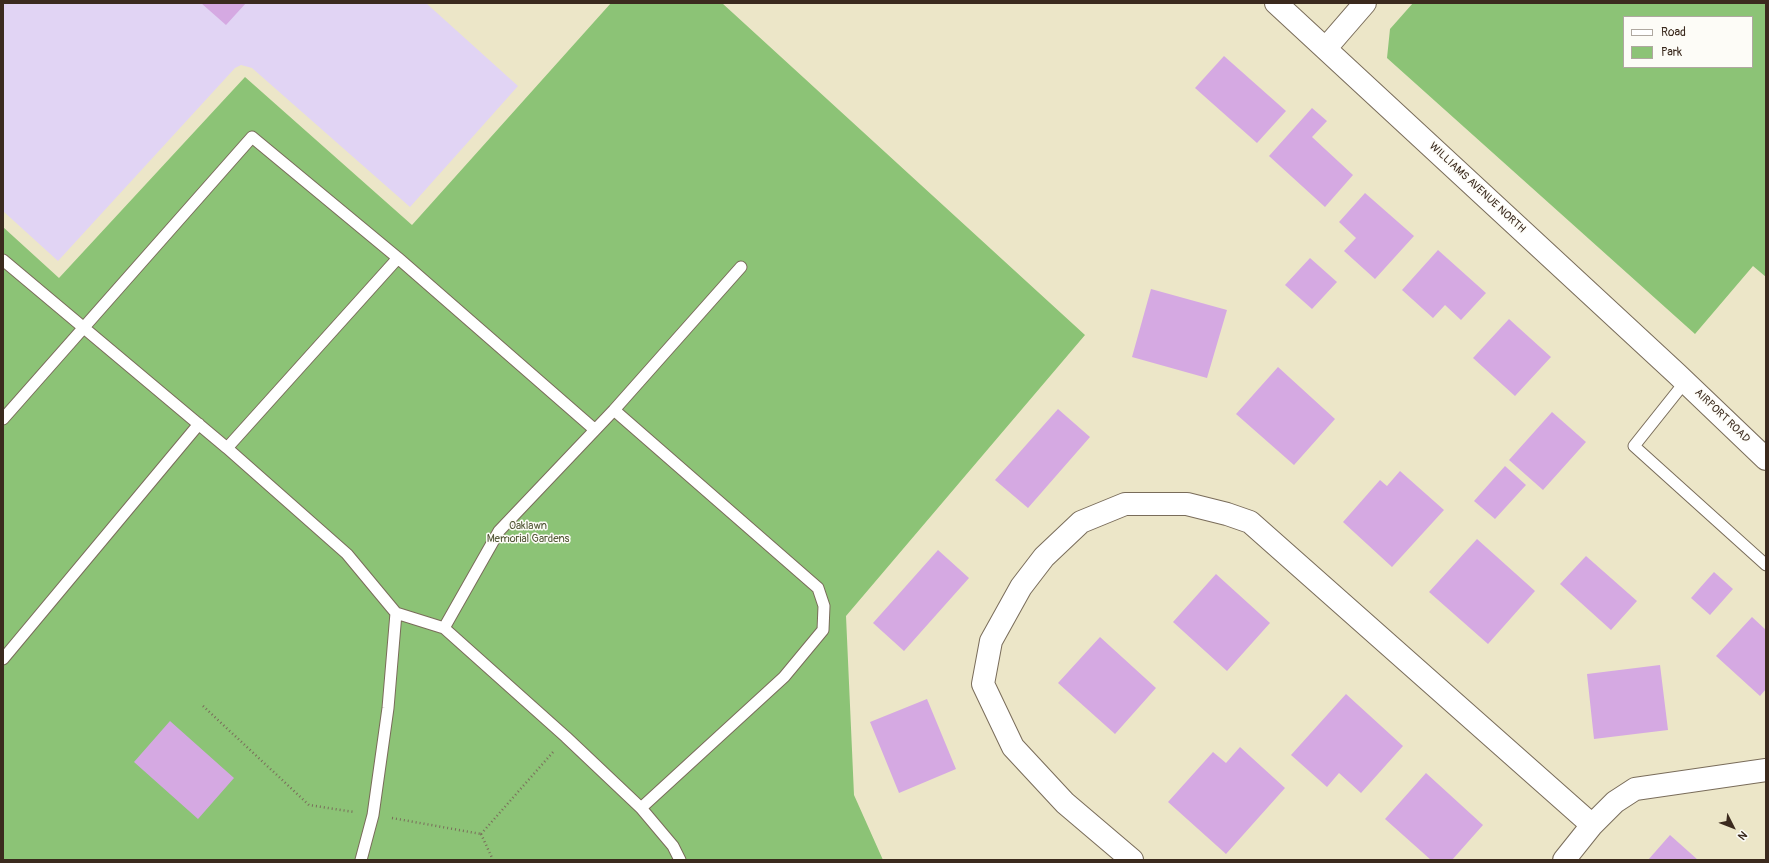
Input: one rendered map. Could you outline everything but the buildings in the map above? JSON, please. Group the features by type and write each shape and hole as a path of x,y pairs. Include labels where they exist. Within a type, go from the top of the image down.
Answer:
{"street":[{"name":"WILLIAMS AVENUE NORTH","path":"1276,3 1681,378"},
{"path":"1326,48 1365,3"},
{"name":"AIRPORT ROAD","path":"1681,378 1766,459"},
{"path":"1132,860 1065,803 1013,746 983,684 991,640 1021,587 1044,556 1081,522 1125,504 1186,504 1227,514 1250,522 1592,825"},
{"path":"1564,860 1592,825 1615,802 1635,789 1766,770"}],"lane":[{"path":"3,419 252,137 398,258 594,429"},
{"path":"227,448 398,258"},
{"path":"3,260 200,424 347,554 396,613 444,628 566,737 641,808 673,846 680,860"},
{"path":"444,628 498,531 594,429 614,410 741,267"},
{"path":"1681,378 1634,446 1766,565"},
{"path":"614,410 818,588 824,606 823,630 784,677 641,808"},
{"path":"3,659 200,424"},
{"path":"361,860 373,815 388,708 396,613"}],"path":[{"path":"203,706 309,804 481,834"},
{"path":"481,834 566,737"},
{"path":"481,834 493,860"}],"shaded area":[{"path":"3,3 426,3 518,86 410,207 252,68 241,65 235,68 58,261 3,211"}],"green space":[{"name":"Oaklawn Memorial Gardens","path":"611,3 722,3 1085,335 846,616 854,795 883,860 3,860 3,227 59,278 245,77 412,225"},
{"path":"1413,3 1766,3 1766,277 1753,266 1695,334 1387,58 1390,29"}]}
